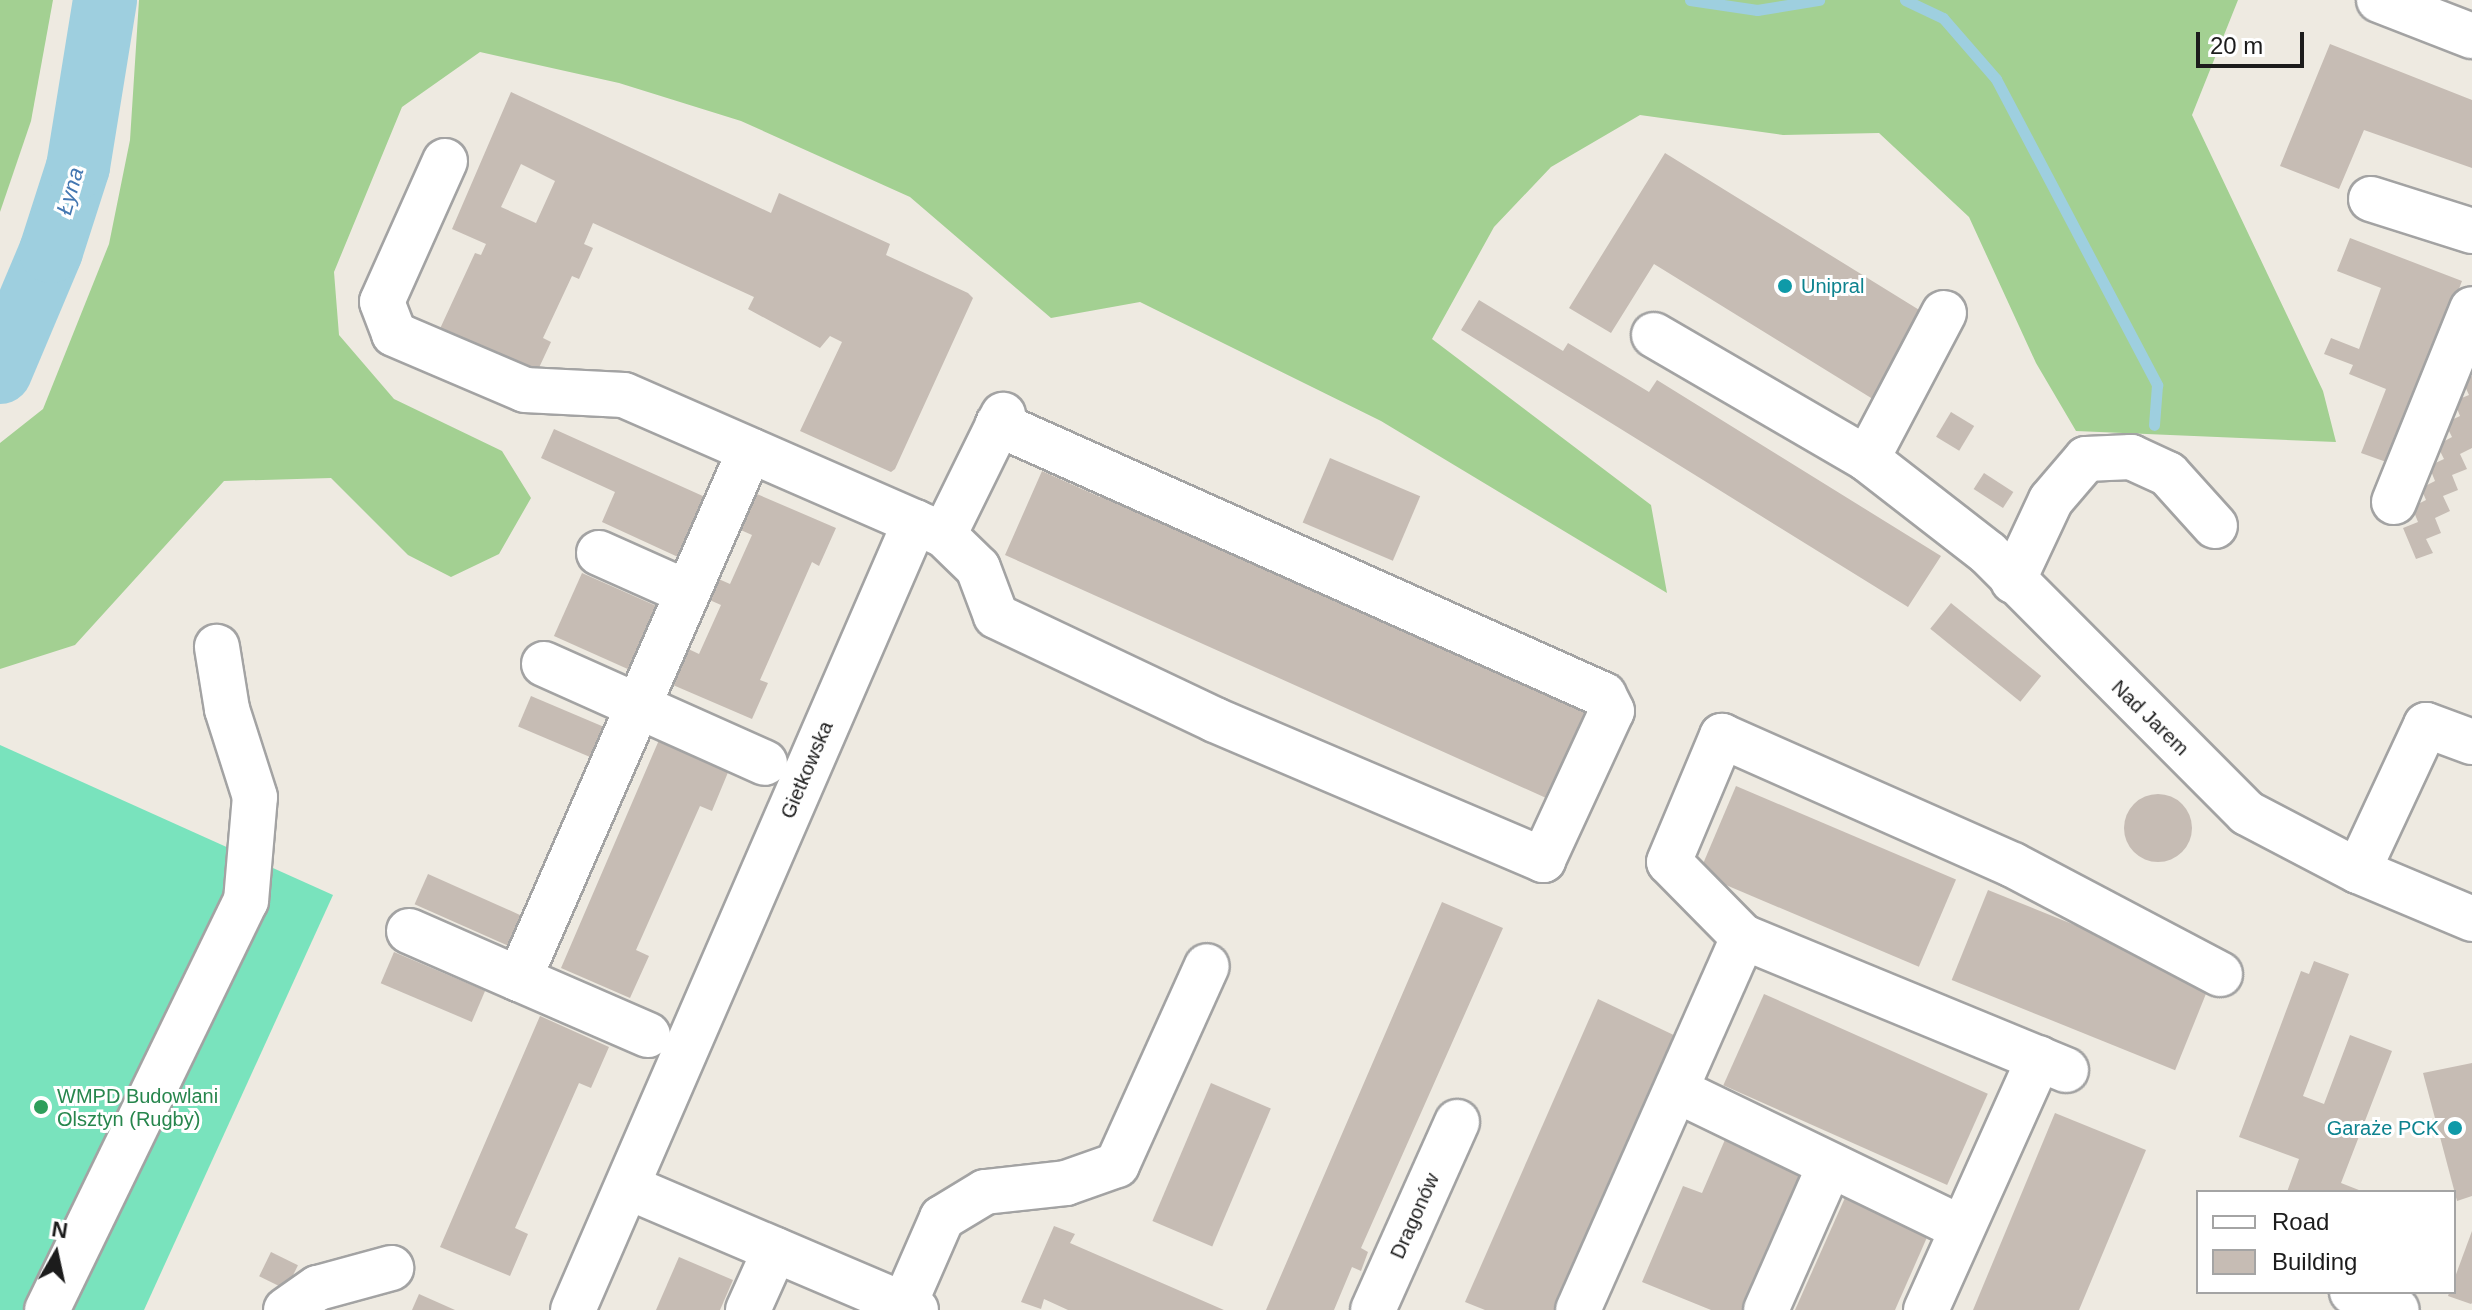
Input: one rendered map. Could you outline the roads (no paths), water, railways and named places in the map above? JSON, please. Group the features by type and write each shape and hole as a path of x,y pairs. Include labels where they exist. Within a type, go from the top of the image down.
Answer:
{"street":[{"path":"2379,0 2472,36"},
{"path":"445,161 382,302 394,334 525,390 624,395 929,528"},
{"path":"2371,199 2472,231"},
{"path":"2394,502 2472,309"},
{"path":"1867,459 1944,313"},
{"name":"Nad Jarem","path":"1654,335 1867,459 1988,553 2247,813 2358,871 2472,919"},
{"name":"Gietkowska","path":"573,1310 929,528 1001,420 1604,695 1612,711 1543,860 1215,720 996,616 978,568 929,528"},
{"path":"519,979 750,450"},
{"path":"2013,581 2051,500 2086,459 2131,457 2168,474 2215,526"},
{"path":"599,553 686,592"},
{"path":"47,1310 246,901 255,797 227,709 217,647"},
{"path":"544,664 765,763"},
{"path":"2358,871 2426,725 2472,742"},
{"path":"1926,1310 1962,1228 2053,1064 1743,937 1669,862 1722,736 2013,865 2220,974"},
{"path":"409,931 648,1035"},
{"path":"1578,1310 1678,1091 1743,937"},
{"path":"628,1187 910,1307 942,1218 985,1192 1066,1183 1117,1165 1207,966"},
{"path":"1678,1091 1829,1167 1962,1228"},
{"name":"Dragonów","path":"1373,1310 1457,1122"},
{"path":"1766,1310 1829,1167"},
{"path":"748,1310 775,1250"},
{"path":"286,1310 318,1288 391,1268"},
{"path":"2357,1294 2397,1310"}],"waterway":[{"name":"Łyna","path":"0,372 51,251 78,167 105,0"},
{"path":"1690,0 1757,10 1819,0"},
{"path":"1905,0 1943,18 1996,79 2157,385 2154,425"}],"place":[{"name":"Unipral","path":"1785,286"},
{"name":"WMPD Budowlani Olsztyn (Rugby)","path":"41,1107"},
{"name":"Garaże PCK","path":"2455,1128"}]}
